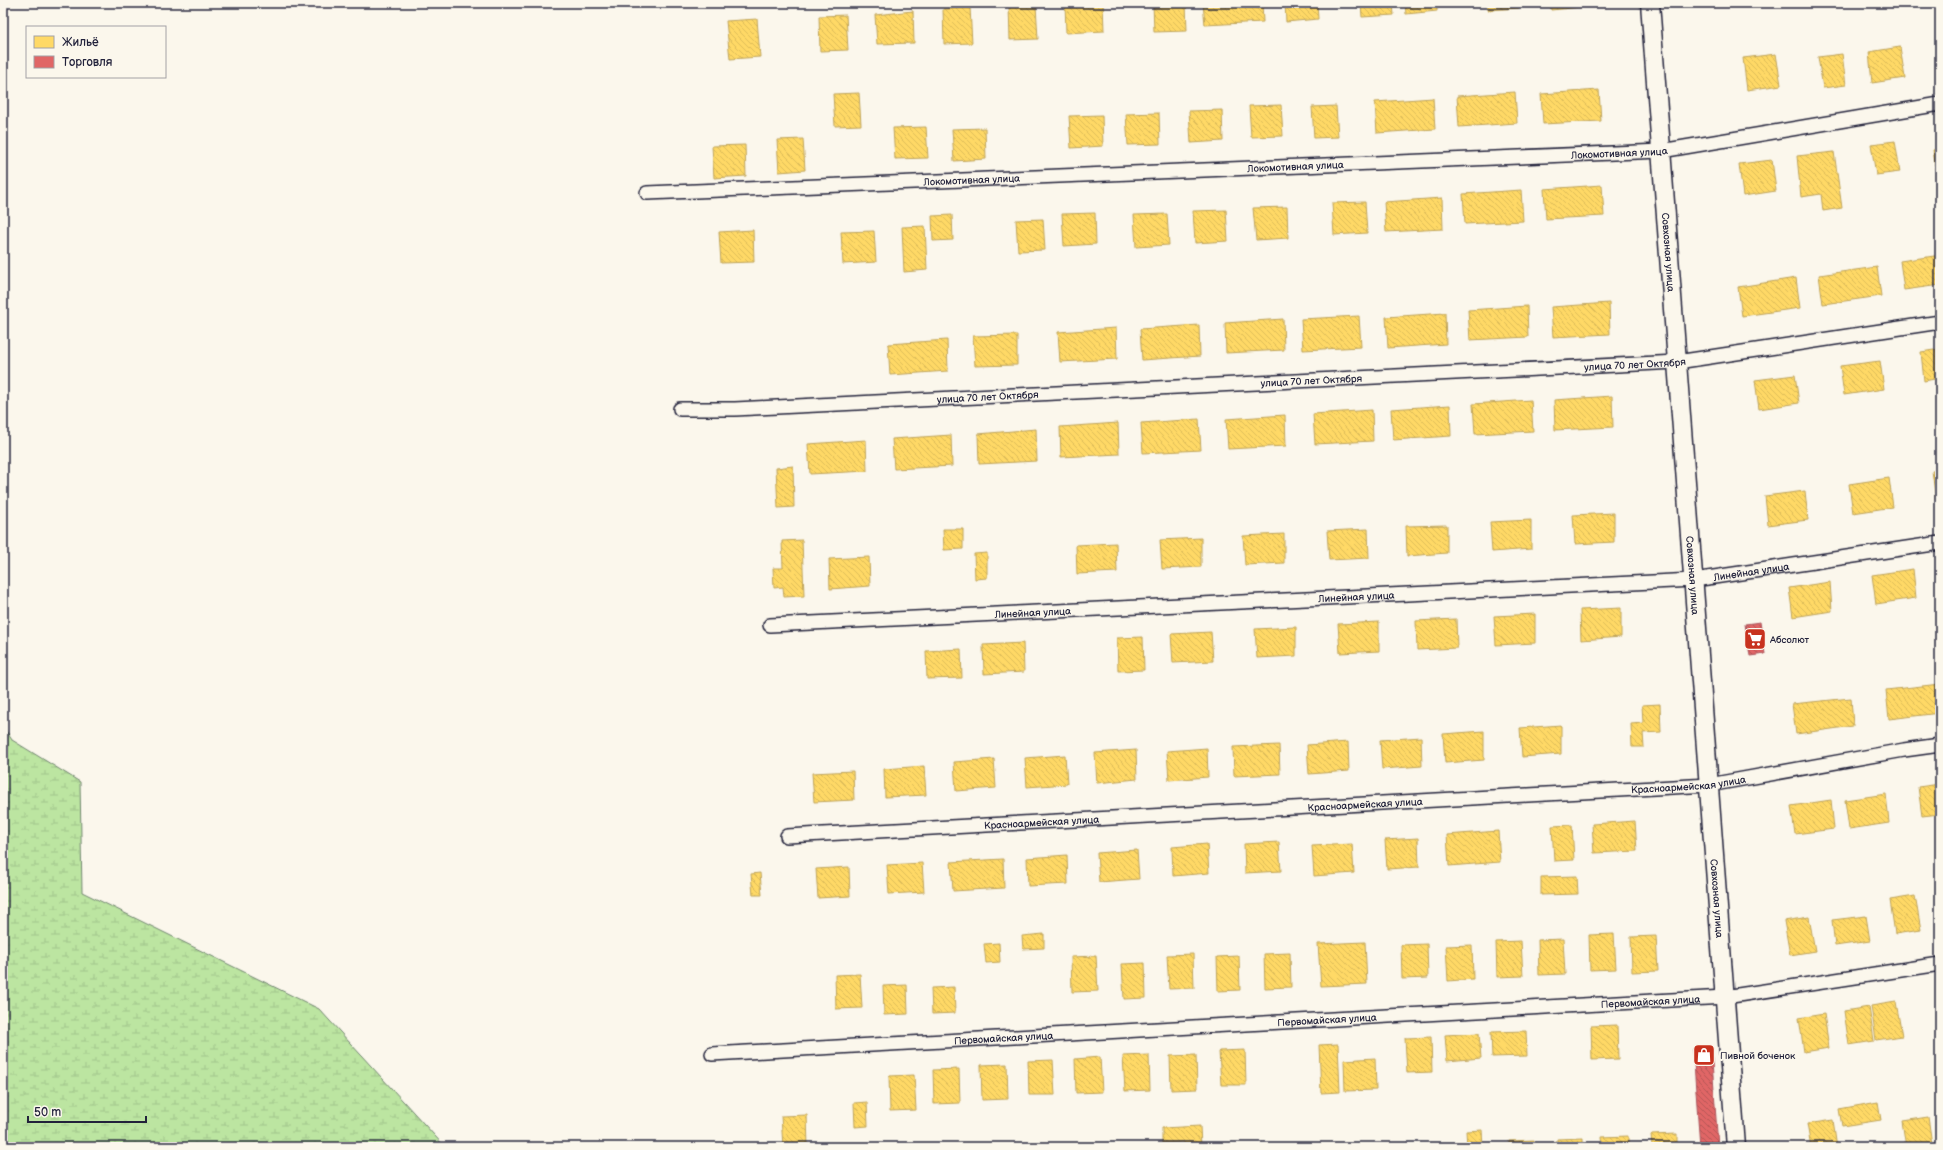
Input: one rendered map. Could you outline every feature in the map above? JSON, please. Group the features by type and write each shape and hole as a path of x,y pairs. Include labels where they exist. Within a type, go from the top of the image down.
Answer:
{"street":[{"name":"Совхозная улица","path":"1650,3 1736,1147"},
{"name":"Локомотивная улица","path":"647,193 1661,151 1940,104"},
{"name":"улица 70 лет Октября","path":"680,409 735,409 1677,362 1940,322"},
{"name":"Линейная улица","path":"770,625 1694,580 1940,543"},
{"name":"Красноармейская улица","path":"787,836 1709,785 1904,750 1940,745"},
{"name":"Первомайская улица","path":"712,1054 1725,997 1940,964"}],"green space":[{"path":"3,726 12,740 80,782 82,892 319,1009 445,1147 3,1147"}],"building: Жильё":[{"path":"1065,3 1103,3 1104,31 1066,33"},
{"path":"1153,3 1186,3 1187,31 1154,32"},
{"path":"1203,3 1262,3 1263,22 1205,25"},
{"path":"1285,3 1317,3 1318,19 1286,22"},
{"path":"1361,3 1393,3 1394,15 1362,17"},
{"path":"1405,3 1437,3 1437,11 1406,14"},
{"path":"1487,3 1519,3 1519,8 1488,10"},
{"path":"1550,3 1582,3 1582,7 1551,10"},
{"path":"1036,5 1038,39 1010,40 1009,6"},
{"path":"970,8 972,43 944,44 943,9"},
{"path":"913,11 914,43 877,44 875,15"},
{"path":"846,15 848,50 820,51 819,16"},
{"path":"757,19 760,57 730,59 726,21"},
{"path":"1900,47 1905,78 1872,83 1869,52"},
{"path":"1776,54 1781,85 1747,90 1743,58"},
{"path":"1842,54 1846,85 1823,88 1818,57"},
{"path":"1599,90 1601,121 1543,124 1541,94"},
{"path":"1515,92 1517,123 1459,127 1457,96"},
{"path":"859,93 861,125 835,126 833,94"},
{"path":"1433,98 1435,129 1377,133 1375,102"},
{"path":"1281,105 1283,136 1251,137 1249,106"},
{"path":"1336,106 1338,137 1314,138 1312,107"},
{"path":"1222,110 1223,141 1191,143 1189,111"},
{"path":"1159,113 1160,144 1128,145 1126,114"},
{"path":"1102,115 1103,146 1071,148 1069,116"},
{"path":"926,127 928,158 895,159 893,128"},
{"path":"985,128 986,159 954,161 952,129"},
{"path":"803,139 805,170 779,172 777,140"},
{"path":"1895,141 1900,172 1876,175 1871,144"},
{"path":"745,145 746,176 714,178 712,146"},
{"path":"1940,149 1940,180 1938,181 1933,150"},
{"path":"1834,152 1842,208 1823,211 1821,194 1801,197 1797,156"},
{"path":"1772,160 1776,191 1743,196 1739,164"},
{"path":"1602,185 1604,216 1546,219 1544,189"},
{"path":"1521,190 1523,221 1465,224 1463,194"},
{"path":"1442,198 1443,229 1386,232 1384,202"},
{"path":"1365,202 1367,233 1334,235 1332,203"},
{"path":"1287,207 1288,238 1256,240 1253,208"},
{"path":"1226,210 1228,241 1195,243 1193,211"},
{"path":"1095,213 1096,244 1064,246 1062,214"},
{"path":"1167,214 1169,245 1136,247 1134,215"},
{"path":"952,215 953,240 933,241 932,216"},
{"path":"1043,219 1045,250 1018,251 1016,220"},
{"path":"925,226 927,270 904,272 902,227"},
{"path":"753,230 754,262 721,263 719,232"},
{"path":"874,231 876,262 843,264 841,232"},
{"path":"1940,256 1940,285 1904,290 1900,261"},
{"path":"1877,267 1881,296 1823,304 1819,275"},
{"path":"1796,278 1800,308 1742,316 1738,287"},
{"path":"1609,303 1610,334 1553,337 1551,307"},
{"path":"1527,306 1528,337 1470,340 1468,310"},
{"path":"1445,313 1446,344 1388,348 1386,317"},
{"path":"1359,316 1361,347 1303,350 1301,319"},
{"path":"1283,319 1284,350 1226,353 1225,323"},
{"path":"1199,325 1200,356 1142,360 1140,329"},
{"path":"1116,328 1117,359 1060,362 1058,332"},
{"path":"1017,335 1017,365 975,366 973,336"},
{"path":"947,340 948,371 890,375 888,344"},
{"path":"1940,349 1940,378 1924,381 1921,352"},
{"path":"1880,361 1884,389 1844,395 1840,366"},
{"path":"1795,375 1799,403 1759,409 1755,380"},
{"path":"1612,396 1613,427 1555,430 1554,400"},
{"path":"1531,400 1533,431 1475,434 1473,404"},
{"path":"1450,405 1451,436 1393,440 1391,409"},
{"path":"1372,410 1373,441 1315,444 1313,414"},
{"path":"1285,415 1286,446 1228,449 1226,419"},
{"path":"1199,419 1201,450 1143,453 1141,423"},
{"path":"1118,423 1119,454 1061,457 1060,427"},
{"path":"1036,429 1037,461 979,464 978,434"},
{"path":"951,435 952,466 894,469 892,439"},
{"path":"866,440 867,471 810,474 808,444"},
{"path":"793,466 794,507 778,508 776,468"},
{"path":"1940,470 1940,500 1936,500 1932,471"},
{"path":"1889,478 1893,507 1853,513 1849,484"},
{"path":"1805,491 1808,520 1768,525 1765,496"},
{"path":"1614,513 1614,542 1575,544 1573,515"},
{"path":"1531,520 1531,549 1492,552 1490,522"},
{"path":"1447,525 1447,553 1407,556 1406,526"},
{"path":"943,529 963,529 963,549 944,550"},
{"path":"1368,529 1369,558 1329,560 1327,531"},
{"path":"1284,534 1284,563 1245,565 1243,536"},
{"path":"1201,538 1201,567 1162,569 1160,540"},
{"path":"802,540 804,596 784,597 783,587 774,588 773,568 783,568 782,541"},
{"path":"1116,543 1117,572 1077,574 1076,545"},
{"path":"987,553 987,578 975,579 974,554"},
{"path":"869,557 870,586 830,589 829,559"},
{"path":"1913,569 1916,598 1876,604 1872,575"},
{"path":"1830,582 1832,611 1793,617 1789,588"},
{"path":"1621,608 1621,637 1581,640 1580,610"},
{"path":"1535,614 1535,643 1496,645 1494,616"},
{"path":"1456,619 1457,648 1417,650 1416,621"},
{"path":"1379,622 1379,651 1340,653 1338,624"},
{"path":"1296,627 1296,656 1257,658 1255,629"},
{"path":"1211,632 1213,661 1173,663 1171,634"},
{"path":"1143,637 1144,670 1118,671 1117,638"},
{"path":"1023,643 1024,672 984,674 983,645"},
{"path":"961,649 962,678 927,679 926,651"},
{"path":"1940,684 1940,713 1889,719 1886,690"},
{"path":"1851,698 1853,726 1796,734 1792,704"},
{"path":"1660,704 1661,732 1643,733 1644,747 1632,747 1631,724 1643,723 1642,705"},
{"path":"1561,725 1561,754 1522,757 1520,728"},
{"path":"1484,731 1484,760 1445,763 1443,734"},
{"path":"1421,737 1422,766 1382,769 1380,740"},
{"path":"1348,742 1349,771 1309,774 1307,745"},
{"path":"1279,745 1280,774 1234,776 1233,747"},
{"path":"1207,748 1208,777 1169,780 1167,751"},
{"path":"1136,750 1137,779 1097,783 1095,753"},
{"path":"1065,755 1067,784 1027,787 1025,758"},
{"path":"994,759 996,788 956,791 954,762"},
{"path":"924,766 926,795 885,797 884,769"},
{"path":"853,771 854,800 814,802 812,773"},
{"path":"1940,784 1940,814 1922,816 1918,787"},
{"path":"1886,794 1889,823 1849,829 1845,800"},
{"path":"1831,800 1834,829 1795,834 1791,806"},
{"path":"1635,821 1637,851 1594,853 1592,824"},
{"path":"1572,825 1574,860 1554,861 1552,826"},
{"path":"1498,831 1500,862 1449,866 1447,835"},
{"path":"1418,838 1419,867 1387,869 1385,840"},
{"path":"1279,842 1281,871 1245,873 1244,844"},
{"path":"1207,844 1209,873 1173,876 1172,847"},
{"path":"1352,844 1354,873 1314,876 1312,846"},
{"path":"1137,850 1139,879 1099,882 1097,853"},
{"path":"1067,855 1068,884 1028,886 1027,858"},
{"path":"1003,859 1004,888 953,891 951,862"},
{"path":"922,863 924,892 889,894 887,865"},
{"path":"849,867 850,896 818,898 816,869"},
{"path":"760,873 762,895 753,895 751,874"},
{"path":"1577,876 1578,894 1541,895 1541,877"},
{"path":"1915,896 1921,930 1895,934 1890,900"},
{"path":"1866,916 1870,941 1835,946 1832,920"},
{"path":"1809,917 1815,951 1790,955 1784,921"},
{"path":"1044,934 1044,948 1023,949 1022,936"},
{"path":"1614,934 1616,969 1590,970 1589,935"},
{"path":"1656,936 1658,971 1632,972 1631,937"},
{"path":"1563,939 1565,974 1539,975 1538,940"},
{"path":"1521,941 1523,976 1497,977 1496,942"},
{"path":"1365,942 1367,984 1321,986 1318,944"},
{"path":"999,943 1000,962 986,963 984,944"},
{"path":"1427,944 1428,978 1402,979 1401,945"},
{"path":"1472,945 1473,979 1448,981 1446,946"},
{"path":"1290,953 1291,987 1265,988 1264,954"},
{"path":"1193,954 1194,988 1169,989 1167,955"},
{"path":"1096,956 1098,991 1072,992 1071,957"},
{"path":"1239,956 1240,990 1218,991 1217,957"},
{"path":"1145,963 1146,998 1124,999 1122,964"},
{"path":"860,974 862,1008 836,1009 835,975"},
{"path":"907,985 908,1014 884,1015 883,986"},
{"path":"954,987 955,1013 932,1014 931,988"},
{"path":"1896,1002 1902,1036 1876,1040 1871,1006"},
{"path":"1869,1007 1874,1041 1849,1045 1844,1011"},
{"path":"1824,1014 1829,1048 1804,1052 1799,1018"},
{"path":"1617,1025 1618,1059 1592,1060 1591,1026"},
{"path":"1526,1031 1527,1056 1492,1057 1491,1032"},
{"path":"1479,1033 1481,1058 1447,1061 1445,1035"},
{"path":"1431,1037 1432,1072 1407,1073 1405,1038"},
{"path":"1338,1044 1340,1092 1321,1093 1319,1045"},
{"path":"1245,1050 1246,1085 1221,1085 1219,1051"},
{"path":"1149,1055 1150,1090 1125,1091 1123,1056"},
{"path":"1196,1055 1197,1089 1171,1090 1170,1056"},
{"path":"1100,1057 1102,1092 1076,1093 1075,1059"},
{"path":"1375,1058 1376,1090 1345,1091 1344,1060"},
{"path":"1053,1060 1055,1095 1029,1095 1028,1061"},
{"path":"1007,1064 1008,1099 982,1100 981,1065"},
{"path":"959,1069 960,1103 934,1104 933,1070"},
{"path":"914,1075 916,1110 890,1111 889,1076"},
{"path":"867,1102 868,1126 855,1127 854,1103"},
{"path":"1878,1102 1881,1120 1842,1126 1839,1109"},
{"path":"807,1115 808,1147 783,1147 781,1116"},
{"path":"1928,1117 1932,1144 1906,1147 1902,1121"},
{"path":"1833,1120 1837,1147 1811,1147 1807,1124"},
{"path":"1200,1126 1201,1147 1183,1147 1183,1142 1162,1143 1162,1128"},
{"path":"1482,1130 1483,1147 1467,1147 1466,1131"},
{"path":"1677,1134 1677,1147 1652,1147 1651,1135"},
{"path":"1628,1136 1628,1147 1603,1147 1602,1137"},
{"path":"1583,1138 1583,1147 1557,1147 1557,1139"},
{"path":"1534,1140 1534,1147 1509,1147 1509,1141"}],"building: Торговля":[{"name":"Абсолют","path":"1760,622 1765,654 1750,656 1745,624"},
{"path":"1711,1048 1718,1147 1700,1147 1693,1049"}],"place":[{"name":"Абсолют","path":"1755,639"},
{"name":"Пивной боченок","path":"1704,1055"}]}
